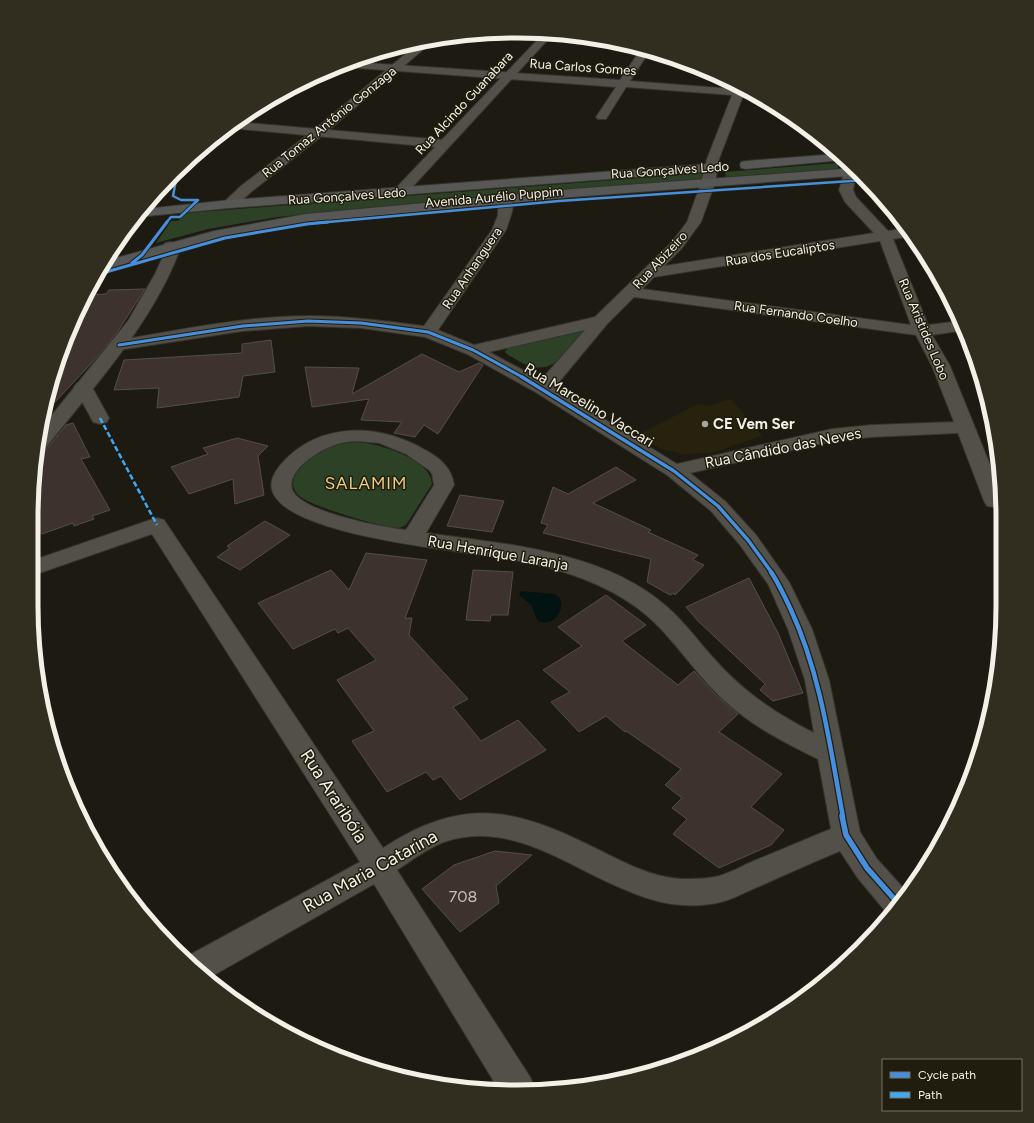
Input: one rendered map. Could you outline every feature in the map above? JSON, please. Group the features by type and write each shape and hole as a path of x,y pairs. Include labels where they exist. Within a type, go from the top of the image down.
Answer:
{"main road":[{"name":"Rua Gonçalves Ledo","path":"147,213 230,204 835,158"},
{"name":"Avenida Aurélio Puppim","path":"110,264 170,246 214,235 306,218 573,193 848,171"}],"street":[{"name":"Rua Alcindo Guanabara","path":"400,192 543,39"},
{"name":"Rua Tomaz Antônio Gonzaga","path":"230,204 246,189 319,132 418,48"},
{"path":"602,117 642,54"},
{"name":"Rua Carlos Gomes","path":"357,65 735,91"},
{"name":"Rua Abizeiro","path":"543,389 601,321 677,245 694,222 708,183 711,168 742,94"},
{"path":"241,126 444,144"},
{"name":"Rua Aristides Lobo","path":"852,175 846,190 850,199 885,236 922,331 941,366 964,428 994,501"},
{"name":"Rua Anhanguera","path":"428,332 499,230 507,206 505,200"},
{"name":"Rua dos Eucaliptos","path":"650,273 903,233"},
{"path":"45,436 83,387 119,345 144,309 163,274 172,252 170,246"},
{"name":"Rua Fernando Coelho","path":"629,292 922,331 957,327"},
{"name":"Rua Marcelino Vaccari","path":"119,345 243,326 308,321 361,323 428,332 473,350 543,389 674,471 718,506 748,540 778,582 800,628 817,680 831,753"},
{"path":"473,350 601,321"},
{"path":"922,331 961,338"},
{"path":"83,387 100,418"},
{"name":"Rua Cândido das Neves","path":"674,471 832,435 872,430 964,428"},
{"name":"Rua Henrique Laranja","path":"412,538 444,485 444,478 437,467 414,450 396,442 376,436 356,435 342,437 316,446 304,453 292,462 284,473 281,487 287,500 294,505 320,516 358,528 393,536 552,561 596,575 615,584 634,594 663,616 720,681 747,706 776,726 831,753"},
{"name":"Rua Araribóia","path":"38,567 157,525 379,866 515,1085"},
{"path":"831,753 846,835 867,868 895,900"},
{"name":"Rua Maria Catarina","path":"200,965 379,866 428,836 452,828 476,824 495,824 534,832 642,884 676,892 702,892 721,889 738,883 846,835"}],"shaded area":[{"name":"CE Vem Ser","path":"731,399 762,436 712,453 683,454 661,449 639,434 698,404 708,406"},
{"path":"521,591 555,594 560,598 561,609 555,619 544,623 538,621 531,605 519,595"}],"green space":[{"path":"838,163 838,169 726,177 725,172"},
{"path":"705,173 706,179 519,193 278,217 208,229 156,243 171,221 178,221 186,213"},
{"path":"589,327 566,355 551,365 533,367 508,355 505,352 511,347"},
{"path":"355,442 376,445 401,454 423,467 430,475 432,484 406,525 397,528 389,527 330,510 305,500 298,495 293,487 297,472 311,458 339,444"}],"building":[{"path":"145,289 118,331 101,353 51,406 63,363 87,305 93,295 106,294 109,290"},
{"path":"271,340 275,372 243,376 239,397 157,408 159,388 114,390 124,360 242,353 242,344"},
{"path":"422,354 459,372 479,363 483,365 438,434 424,425 415,437 394,433 402,422 361,420 369,399 312,407 305,367 359,368 352,394"},
{"path":"73,423 90,457 81,459 110,510 92,516 94,519 74,526 73,523 42,534 38,528 38,517 42,452 45,451 66,425"},
{"path":"237,438 268,446 258,456 264,495 235,504 233,479 189,494 171,467 208,454 203,448"},
{"path":"616,467 636,480 593,503 651,530 648,532 698,555 693,560 704,565 675,595 674,593 670,595 647,582 651,559 543,533 548,525 541,523 553,487 568,494"},
{"path":"460,495 504,501 492,532 447,526"},
{"path":"265,521 290,535 240,570 217,557 230,548 227,546"},
{"path":"366,553 427,560 405,618 412,618 409,635 468,699 453,707 481,741 518,720 546,750 460,800 441,776 433,780 426,772 387,792 352,741 374,731 337,680 376,660 348,628 338,633 335,629 293,649 258,603 331,570 349,590"},
{"path":"473,570 513,572 508,615 491,615 490,621 466,620"},
{"path":"749,578 778,633 803,693 773,701 760,690 765,684 698,621 686,607"},
{"path":"606,595 646,625 622,641 678,685 694,671 716,695 738,714 719,732 782,774 751,807 784,830 771,845 719,868 673,834 687,819 672,808 682,798 665,785 681,769 626,731 625,732 606,716 579,732 551,702 570,692 543,670 582,646 558,627"},
{"path":"495,851 532,855 496,886 499,903 460,932 422,889 454,865"}],"marked path":[{"path":"100,418 157,525"}],"cycle path":[{"path":"132,263 142,255 171,217 180,217 198,200 188,201 178,200 175,198 173,196 176,180"},
{"path":"105,272 225,238 307,224 559,201 858,181"},
{"path":"119,345 243,326 308,321 361,323 428,332 473,350 543,389 674,471 718,506 748,540 778,582 800,629 817,680 846,835 867,868 895,900"}],"place":[{"name":"CE Vem Ser","path":"705,424"}],"district":[{"name":"SALAMIM","path":"366,483"}]}
